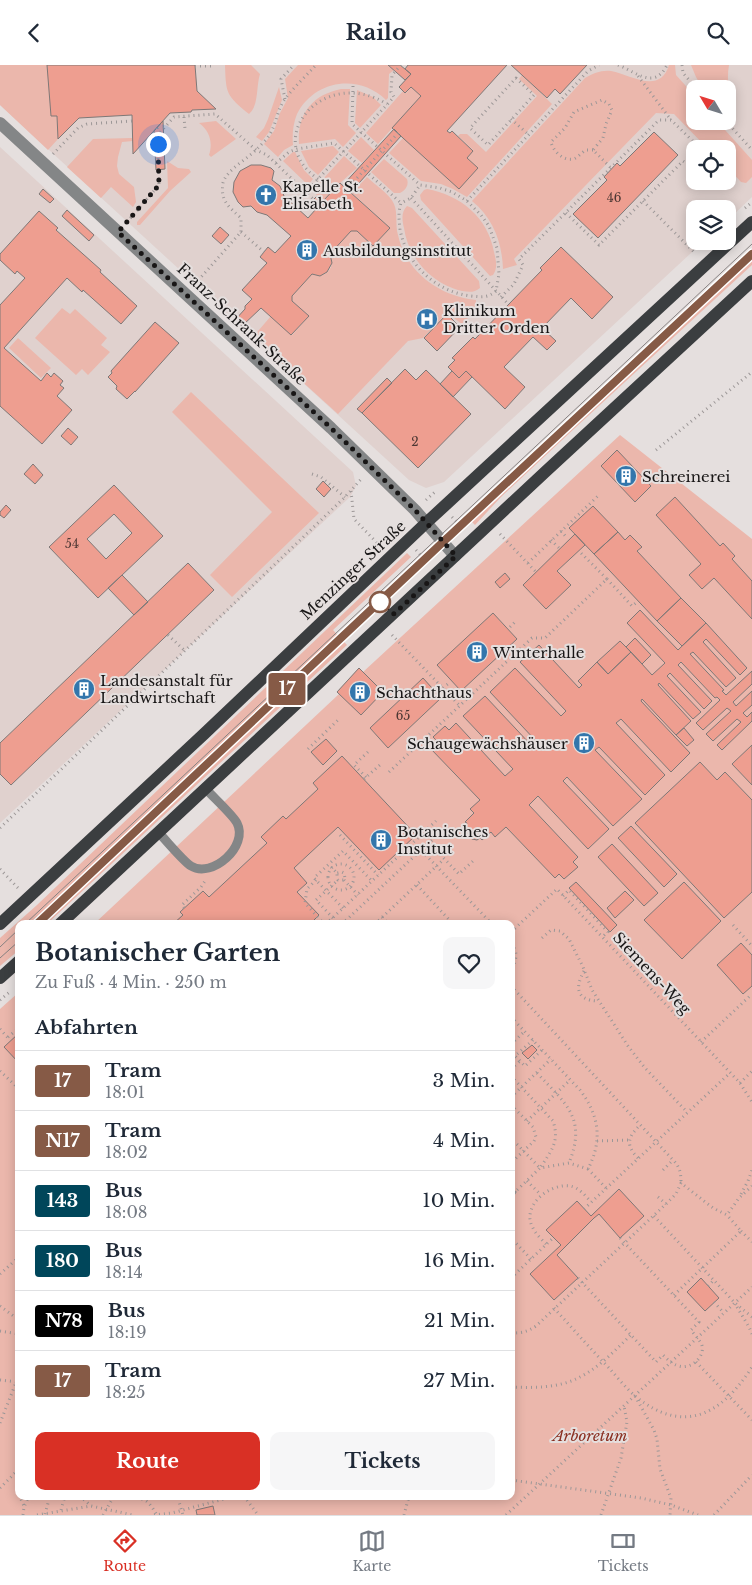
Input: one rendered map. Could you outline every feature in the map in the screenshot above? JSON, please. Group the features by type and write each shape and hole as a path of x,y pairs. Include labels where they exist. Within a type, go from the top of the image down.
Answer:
{"main road":[{"name":"Menzinger Straße","path":"0,924 426,523 752,222"},
{"path":"64,920 438,573 562,455 752,281"},
{"path":"0,977 15,964"}],"street":[{"name":"Franz-Schrank-Straße","path":"0,123 372,467 456,556"}],"lane":[{"path":"158,832 191,867 201,869 221,863 234,849 240,831 237,823 206,789"}],"path":[{"path":"285,99 282,79 294,65"},
{"path":"264,252 241,232 240,218 225,202 222,192 223,181 229,173 256,150 271,132 285,99 316,65"},
{"path":"466,201 588,71 599,65"},
{"path":"618,65 637,76 671,120 692,140"},
{"path":"637,76 646,78 658,75 664,71 667,65"},
{"path":"682,65 683,73 689,80"},
{"path":"195,66 214,66"},
{"path":"306,192 394,97 391,92 392,75 399,66"},
{"path":"516,78 534,95 511,119 488,145 470,128 516,78"},
{"path":"359,87 351,86 352,124 420,185 452,192 466,201 481,215 489,227 495,239 500,264 496,291 490,296 478,297 454,292 433,282 413,262 403,242 399,209 401,203 411,198 420,185"},
{"path":"375,94 387,104"},
{"path":"593,150 603,138 612,110 609,104 602,100 574,113 563,131 552,142 554,150 562,157 574,159 586,150 593,150 611,168"},
{"path":"303,110 296,128 297,149 301,162 318,179"},
{"path":"158,136 174,117 215,114 256,150 267,155 314,199"},
{"path":"184,117 185,129"},
{"path":"511,119 529,135"},
{"path":"501,297 514,283 523,265 519,259 659,120 671,120"},
{"path":"44,163 78,128 87,124 132,121"},
{"path":"118,232 159,185 157,127"},
{"path":"734,130 752,150"},
{"path":"347,189 398,133"},
{"path":"276,163 289,152 297,149 334,143 401,203"},
{"path":"158,144 171,144"},
{"path":"566,213 599,245 683,161 686,163"},
{"path":"411,198 509,305"},
{"path":"643,201 696,254"},
{"path":"186,295 241,232"},
{"path":"656,451 752,372"},
{"path":"0,828 345,497 372,467"},
{"path":"312,474 321,477 345,497"},
{"path":"351,490 354,519 380,547"},
{"path":"432,494 474,539"},
{"path":"528,563 600,494"},
{"path":"396,528 438,573"},
{"path":"561,531 567,538"},
{"path":"500,533 536,571"},
{"path":"551,540 560,549"},
{"path":"580,552 632,606 637,602"},
{"path":"389,772 532,638 545,638 607,579"},
{"path":"510,627 516,621"},
{"path":"392,634 460,706"},
{"path":"168,635 184,650"},
{"path":"443,688 450,682"},
{"path":"308,749 339,719"},
{"path":"369,751 354,765 365,778 381,764"},
{"path":"330,920 436,821"},
{"path":"443,829 429,843 459,874 473,861"},
{"path":"340,835 378,875"},
{"path":"346,920 421,850 488,920"},
{"path":"321,920 305,903 307,889 316,880 314,878 331,866 343,851 372,881"},
{"path":"379,920 444,859"},
{"path":"337,873 344,873 355,864"},
{"path":"342,865 350,868 354,877 350,887 340,890 331,886 328,877 331,866 342,865"},
{"path":"331,866 337,873 338,880"},
{"path":"184,908 182,905 201,887 211,867"},
{"path":"0,869 18,888"},
{"path":"344,873 344,880 358,895"},
{"path":"316,880 343,909"},
{"path":"333,918 316,900 338,880 344,880"},
{"path":"417,885 447,920"},
{"name":"Siemens-Weg","path":"515,929 558,889 740,1083 752,1102"},
{"path":"563,896 569,890 608,931 602,937"},
{"path":"382,917 385,920"},
{"path":"542,938 556,925"},
{"path":"733,925 752,946"},
{"path":"551,930 560,931 569,939 598,1001 636,1057 687,1112"},
{"path":"584,971 578,985 579,991 586,999 598,1001"},
{"path":"515,990 656,1141 679,1167 681,1175 681,1183 676,1194 654,1216 530,1330 523,1333 515,1333"},
{"path":"700,1042 752,994"},
{"path":"515,1021 584,1095 591,1107 597,1127 598,1141 588,1169"},
{"path":"0,1029 9,1039 15,1032"},
{"path":"515,1040 525,1031"},
{"path":"533,1040 516,1056 520,1061 525,1066 542,1049"},
{"path":"515,1093 551,1059"},
{"path":"515,1065 520,1061"},
{"path":"0,1071 15,1085"},
{"path":"740,1083 752,1071"},
{"path":"537,1073 570,1111 576,1126 577,1140 569,1163"},
{"path":"584,1209 730,1073"},
{"path":"515,1080 553,1121 556,1130 554,1147 540,1168 515,1191"},
{"path":"527,1121 570,1080"},
{"path":"515,1109 535,1131 536,1137 515,1159"},
{"path":"638,1158 632,1151 629,1140 640,1125"},
{"path":"598,1141 629,1140"},
{"path":"515,1142 540,1168"},
{"path":"663,1170 673,1160"},
{"path":"540,1168 569,1163 588,1169 606,1188"},
{"path":"727,1215 739,1198 752,1170"},
{"path":"527,1181 541,1195"},
{"path":"681,1183 713,1208 727,1215 752,1242"},
{"path":"546,1244 531,1225 530,1213 534,1203 541,1195 559,1186 572,1186 591,1202"},
{"path":"739,1198 752,1186"},
{"path":"658,1197 666,1204"},
{"path":"654,1216 735,1303 752,1317"},
{"path":"673,1295 741,1231"},
{"path":"515,1274 554,1238"},
{"path":"578,1278 656,1362 664,1355 670,1362 678,1366 685,1367 696,1362 702,1350 701,1343 690,1330 699,1322 620,1238"},
{"path":"515,1241 531,1259"},
{"path":"0,1274 15,1261"},
{"path":"708,1286 714,1280"},
{"path":"506,1515 752,1287"},
{"path":"714,1303 724,1313"},
{"path":"735,1303 752,1335"},
{"path":"0,1306 15,1318"},
{"path":"554,1308 635,1395 667,1415 694,1416 711,1409 740,1385 752,1367"},
{"path":"0,1331 15,1333"},
{"path":"515,1387 530,1388 561,1384 580,1377 603,1361 631,1335"},
{"path":"696,1362 752,1420"},
{"path":"0,1380 15,1382"},
{"path":"0,1423 15,1389"},
{"path":"635,1395 656,1434 660,1469 669,1489 670,1515"},
{"path":"601,1515 610,1494 621,1458 627,1422 624,1406"},
{"path":"0,1488 15,1475"},
{"path":"714,1515 752,1475"},
{"path":"515,1480 641,1498 671,1505 698,1515"},
{"path":"21,1500 24,1507"},
{"path":"23,1515 27,1500"},
{"path":"45,1514 49,1500"},
{"path":"61,1510 64,1500"},
{"path":"84,1500 91,1506"},
{"path":"104,1515 112,1500"},
{"path":"147,1500 156,1515 172,1514 220,1500"},
{"path":"179,1500 183,1515"},
{"path":"247,1500 258,1515"},
{"path":"404,1515 408,1500"},
{"path":"37,1515 91,1506 133,1515"},
{"path":"68,1515 72,1509"}],"shaded area":[{"name":"Klinikum Dritter Orden","path":"0,65 752,65 752,197 736,212 736,200 686,200 686,250 694,250 444,482 426,488 409,480 0,105"},
{"path":"0,147 353,472 356,486 350,497 0,823"}],"green space":[{"path":"0,65 47,65 57,116 58,139 48,150 0,105"},
{"path":"225,65 251,65 260,74 256,101 249,114 229,93"},
{"path":"298,65 388,65 394,70 389,74 388,98 386,100 375,91 363,86 350,84 338,84 314,94 297,114 293,129 293,145 284,150 278,157 264,144 274,131 280,113 288,98 285,79"},
{"path":"669,65 675,65 676,75 686,86 686,126 674,114 656,113 514,259 517,265 503,269 501,249 495,231 486,215 472,201 585,78 598,72 611,71 644,81 652,81 659,79 665,74"},
{"path":"691,65 729,65 728,80 698,80"},
{"path":"522,75 552,104 467,197 441,184 421,181 389,153 403,138 467,158 473,150 458,136 460,134 467,134 486,152 537,96 519,79"},
{"path":"279,87 282,100 269,132 262,141 256,137 264,128"},
{"path":"411,87 421,96 378,144 366,133 403,91 406,93"},
{"path":"341,89 350,89 348,125 356,133 343,147 335,139 299,144 301,124 308,107 322,96"},
{"path":"357,90 373,97 381,105 360,128 355,123"},
{"path":"216,121 236,139 211,157 209,155 210,137 199,123"},
{"path":"690,130 725,130 734,140 699,140"},
{"path":"361,137 374,150 362,163 348,151"},
{"path":"132,138 133,141 122,142 117,166 119,174 134,187 136,202 133,207 111,187 101,198 67,167 93,139"},
{"path":"736,142 752,160 752,177 746,183 741,182 736,177"},
{"path":"333,146 339,152 318,175 309,167 301,151"},
{"path":"295,152 304,170 313,179 308,185 283,161"},
{"path":"344,156 357,168 323,201 317,196 314,189"},
{"path":"384,159 407,179 406,187 400,193 394,193 371,172"},
{"path":"167,161 178,168 189,169 191,172 170,191 140,225 137,225 137,222 168,188"},
{"path":"367,177 392,200 396,211 397,231 402,248 416,271 437,287 462,298 476,300 476,304 472,313 462,324 447,313 423,338 408,341 338,414 253,337 271,316 292,335 309,316 292,301 292,296 312,274 322,275 331,268 332,259 330,254 351,231 357,231 373,246 390,228 352,193"},
{"path":"427,189 451,196 479,218 491,239 496,261 493,275 490,276 421,200 420,195"},
{"path":"407,206 412,208 479,281 480,288 469,292 451,288 423,268 406,239 402,216"},
{"path":"752,259 752,265 501,497 475,525 471,521 546,449"},
{"path":"62,308 70,314 75,309 107,338 101,345 110,352 88,375 82,369 76,375 35,338"},
{"path":"18,338 51,368 41,378 9,348"},
{"path":"191,392 319,513 232,597 210,575 272,512 172,412"},
{"name":"Arboretum","path":"620,435 752,539 752,1515 0,1515 0,1009 15,996 15,1500 515,1500 515,920 98,920 339,694 337,692 359,668 363,672"},
{"path":"407,553 411,557 333,630 347,645 51,920 20,920"},
{"path":"15,925 15,953 0,966 0,938"}],"building":[{"path":"47,65 195,65 197,91 216,109 170,113 133,154 132,115 79,118 58,139 57,116 51,116"},
{"path":"388,65 400,65 411,74 405,80"},
{"path":"408,65 507,65 447,131 450,133 452,131 473,151 467,158 478,168 459,189 392,128 421,96 411,87 405,93 399,87 411,74 405,69"},
{"path":"511,65 587,65 560,94 555,89 547,98"},
{"path":"163,121 165,169 156,170 154,131"},
{"path":"394,129 401,136 351,192 343,185"},
{"path":"654,132 678,155 598,238 573,214 607,180 604,177 617,163 620,166"},
{"name":"Ausbildungsinstitut","path":"251,165 271,168 274,171 272,180 280,186 284,196 308,218 316,209 310,203 317,196 323,201 340,183 390,228 373,246 357,231 351,231 330,254 332,263 327,272 320,276 312,274 292,296 292,301 309,316 291,335 261,308 242,326 235,320 252,299 242,290 267,263 260,257 268,247 275,253 291,236 267,215 257,212 251,206 243,207 238,202 233,192 234,182 240,171"},
{"path":"43,189 54,199 50,203 39,194"},
{"path":"67,210 94,235 89,241 62,216"},
{"path":"39,211 58,228 56,230 101,270 100,272 137,306 121,324 67,278 4,348 41,381 47,373 51,377 54,373 63,381 60,385 64,388 57,396 72,410 42,444 0,406 0,305 25,278 17,271 15,274 0,260 0,254"},
{"path":"220,227 229,235 221,244 212,236"},
{"path":"561,247 613,297 592,319 571,298 542,328 556,341 547,350 533,337 504,367 525,387 505,409 466,371 459,378 448,367 455,360 452,358 473,337 475,339 542,270 540,268"},
{"path":"447,314 460,327 437,351 424,338"},
{"path":"155,322 179,343 127,399 116,389 117,386 108,377 112,373 111,371"},
{"path":"405,369 416,380 426,370 471,414 418,468 362,413"},
{"path":"452,371 459,378 466,371 472,377 453,397 440,384"},
{"path":"387,378 392,383 362,413 357,409"},
{"path":"68,428 78,437 71,445 61,436"},
{"name":"Schreinerei","path":"617,450 651,486 635,502 601,466"},
{"path":"33,464 43,475 35,484 24,474"},
{"path":"323,481 331,489 324,497 316,489"},
{"path":"114,485 163,536 98,598 49,547","holes":["114,514 132,533 106,559 87,539"]},
{"path":"675,497 720,546 723,543 735,556 732,559 752,581 752,619 714,578 702,589 689,575 701,564 656,515"},
{"path":"6,505 11,510 4,518 0,515 0,512"},
{"path":"593,506 618,532 594,554 569,528"},
{"path":"618,532 625,540 630,535 642,547 637,551 681,598 657,621 594,554"},
{"path":"575,534 585,545 557,571 571,585 546,609 523,585"},
{"name":"Landesanstalt für Landwirtschaft","path":"188,563 214,590 11,785 0,774 0,743"},
{"path":"505,573 510,579 500,588 495,582"},
{"path":"122,575 148,602 134,615 108,588"},
{"path":"681,598 706,623 682,646 657,621"},
{"name":"Schaugewächshäuser","path":"640,610 678,650 706,623 747,668 740,675 706,639 703,642 736,678 726,687 693,652 690,654 724,690 722,691 726,695 752,671 752,684 733,702 736,706 752,691 752,705 743,713 747,717 752,712 752,721 722,750 717,745 741,722 737,719 713,741 706,734 731,711 727,708 703,730 696,723 720,700 717,697 715,698 681,662 678,665 712,701 704,709 670,673 667,676 701,712 693,719 659,683 658,685 691,721 676,735 642,699 641,701 690,753 671,772 621,719 616,723 665,775 645,795 599,747 595,750 642,799 613,826 567,777 563,781 609,829 588,849 538,796 529,805 578,857 573,862 578,867 564,879 559,874 555,878 506,827 495,837 491,832 482,840 480,838 477,840 472,839 464,828 467,823 465,822 474,813 470,809 480,800 430,748 437,741 433,737 445,726 449,730 456,723 505,776 513,769 463,716 485,696 531,745 536,741 490,692 515,668 561,716 566,711 520,662 539,645 579,688 582,685 578,681 597,662 608,674 631,652 652,675 665,663 627,623"},
{"name":"Winterhalle","path":"493,613 517,639 461,691 437,665"},
{"path":"635,638 651,655 642,664 626,647"},
{"path":"620,641 631,652 608,674 597,662"},
{"name":"Schachthaus","path":"359,668 383,692 361,715 337,692"},
{"path":"423,678 441,698 388,748 370,728"},
{"path":"684,728 694,740 687,746 676,735"},
{"path":"326,739 337,751 323,765 311,752"},
{"path":"752,745 752,785 732,764"},
{"name":"Botanisches Institut","path":"342,756 416,835 379,870 338,827 294,868 307,883 297,892 319,915 314,920 177,920 183,915 180,912 203,891 209,897 267,843 261,837 283,816 286,819 318,789 313,783"},
{"path":"700,762 717,780 725,772 752,800 752,892 724,918 635,823"},
{"path":"631,826 677,874 664,887 618,838"},
{"path":"612,844 658,893 644,906 598,857"},
{"path":"576,882 617,925 610,932 569,888"},
{"path":"684,882 721,921 682,959 644,920"},
{"path":"625,891 634,900 615,918 607,908"},
{"path":"741,943 752,955 752,986 743,994 717,965"},
{"path":"15,1037 15,1059 4,1047"},
{"path":"532,1045 537,1050 528,1059 522,1053"},
{"path":"619,1189 644,1216 620,1238 599,1214 594,1218 557,1255 578,1278 554,1300 530,1274 561,1245 546,1230 577,1201 591,1216"},
{"path":"701,1278 719,1298 705,1311 687,1292"},
{"path":"213,1506 215,1515 197,1515 196,1510"}],"tram line":[{"path":"29,920 752,244"},
{"name":"17","path":"41,920 752,254"},
{"path":"496,492 672,329"},
{"path":"41,920 381,600"},
{"path":"0,947 15,933"},
{"path":"0,958 15,945"}],"place":[{"name":"Kapelle St. Elisabeth","path":"266,195"},
{"name":"Ausbildungsinstitut","path":"307,250"},
{"name":"Klinikum Dritter Orden","path":"427,319"},
{"name":"Schreinerei","path":"626,476"},
{"name":"Winterhalle","path":"477,652"},
{"name":"Landesanstalt für Landwirtschaft","path":"84,689"},
{"name":"Schachthaus","path":"360,692"},
{"name":"Schaugewächshäuser","path":"584,743"},
{"name":"Botanisches Institut","path":"381,840"}],"route":[{"path":"158,144 159,185 118,232 331,428 415,510 456,556 394,614 380,602"}]}
